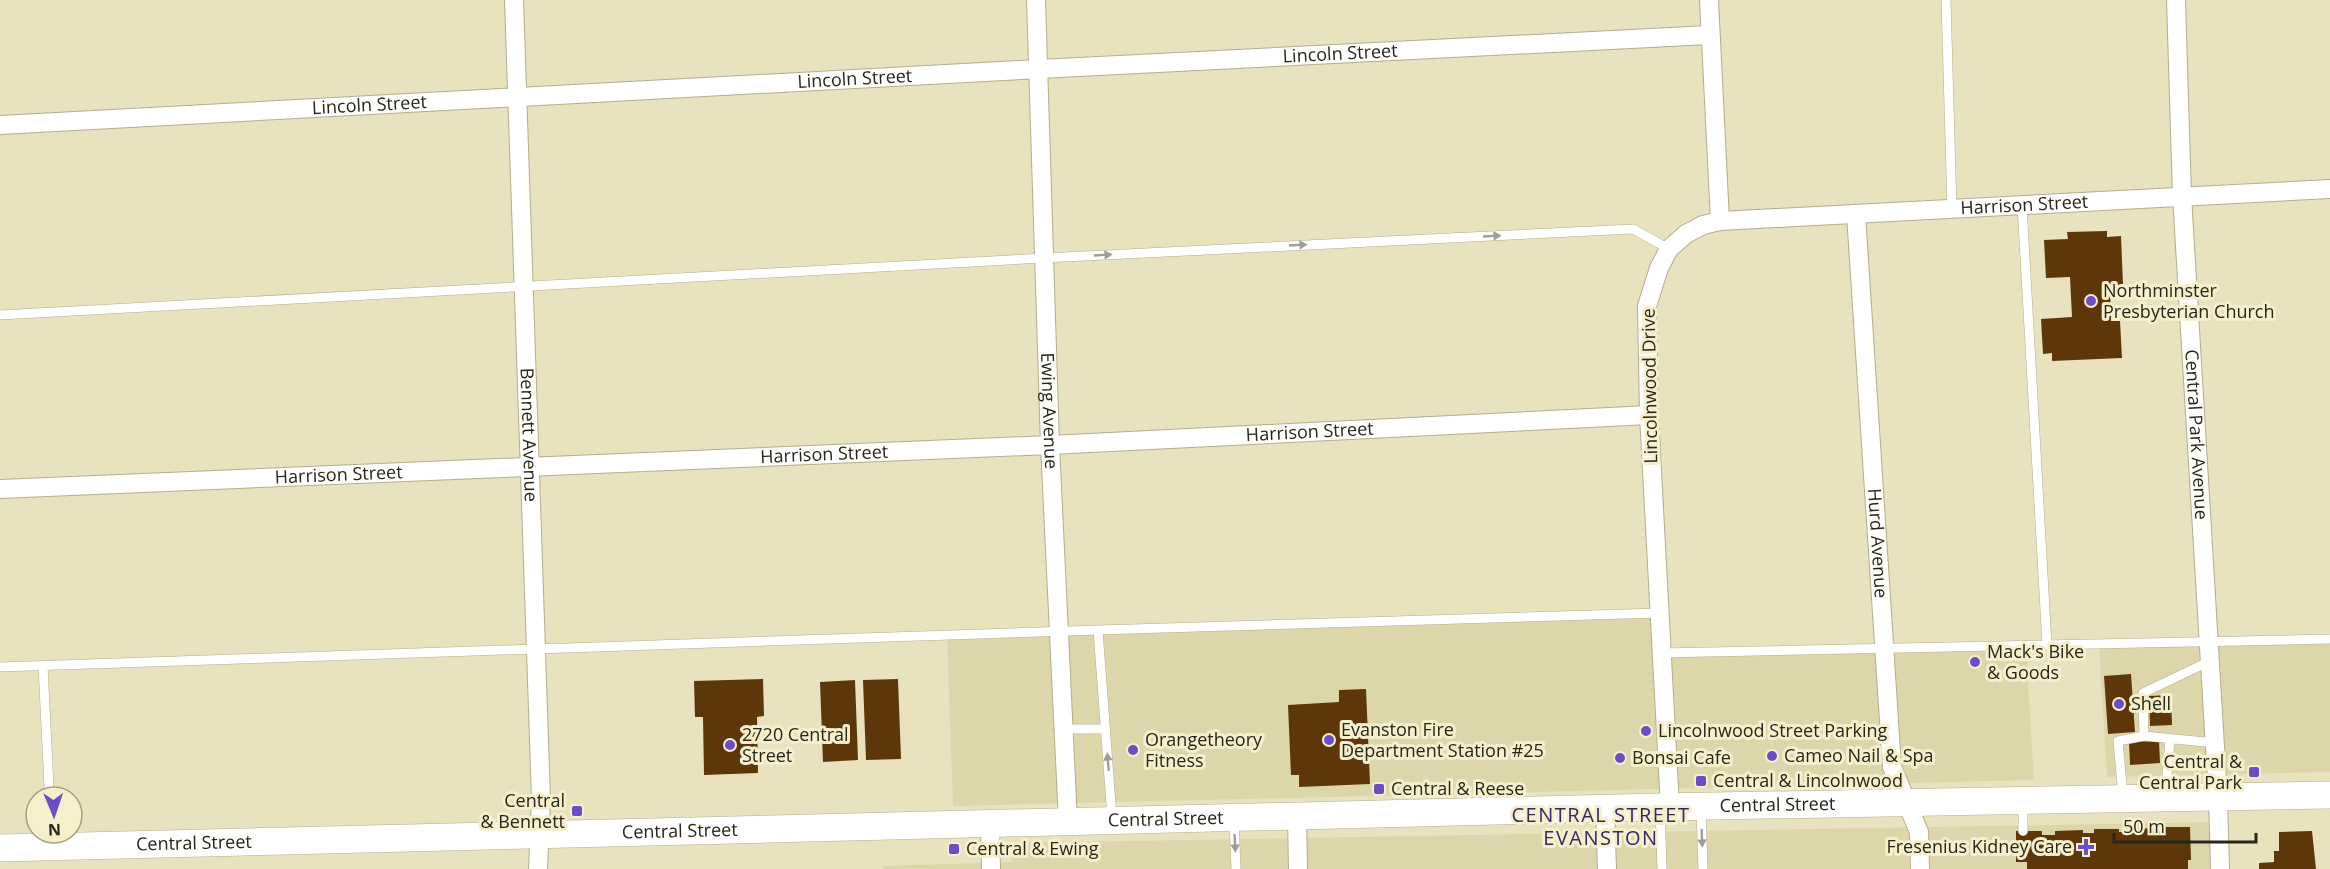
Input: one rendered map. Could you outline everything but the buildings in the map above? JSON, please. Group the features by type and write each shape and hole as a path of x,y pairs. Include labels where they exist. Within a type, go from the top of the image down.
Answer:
{"main road":[{"name":"Central Street","path":"0,848 37,841 539,835 1605,808 2330,795"}],"street":[{"name":"Bennett Avenue","path":"514,0 541,799 538,869"},
{"name":"Ewing Avenue","path":"1036,0 1050,445 1068,822"},
{"path":"1709,0 1720,221"},
{"name":"Central Park Avenue","path":"2176,0 2182,196 2215,743 2220,869"},
{"name":"Lincoln Street","path":"0,125 1709,35"},
{"name":"Harrison Street","path":"1720,221 2330,189"},
{"name":"Hurd Avenue","path":"1856,214 1892,767 1919,832 1920,869"},
{"name":"Lincolnwood Drive","path":"1665,807 1662,653 1649,415 1647,306 1659,268 1669,249 1686,234 1703,225 1720,221"},
{"name":"Harrison Street","path":"0,489 1050,445 1649,415"},
{"path":"1605,808 1607,869"},
{"path":"1297,816 1298,869"},
{"path":"990,824 991,869"}],"lane":[{"path":"1946,0 1952,209"},
{"path":"2022,205 2047,645"},
{"path":"0,315 1044,258 1633,229 1669,249"},
{"path":"0,667 1059,631 1660,614"},
{"path":"1098,630 1112,821"},
{"path":"1662,653 2330,639"},
{"path":"2145,736 2143,693 2210,661"},
{"path":"43,666 49,785"},
{"path":"1064,729 1104,729"},
{"path":"2123,799 2118,741 2145,736 2215,743"},
{"path":"2165,798 2170,739"},
{"path":"2023,801 2023,831"},
{"path":"1662,869 1665,807"},
{"path":"1701,807 1702,869"},
{"path":"1234,818 1236,869"}],"shaded area":[{"path":"1657,617 1659,656 2026,648 2034,780 953,806 947,638"},
{"path":"2330,642 2330,772 2107,777 2099,647"},
{"path":"2214,822 2215,869 883,869 882,866 1012,862 1011,843"}],"place":[{"name":"Northminster Presbyterian Church","path":"2091,301"},
{"name":"Mack's Bike & Goods","path":"1975,662"},
{"name":"Shell","path":"2119,704"},
{"name":"Lincolnwood Street Parking","path":"1646,731"},
{"name":"Evanston Fire Department Station #25","path":"1329,740"},
{"name":"2720 Central Street","path":"730,745"},
{"name":"Orangetheory Fitness","path":"1133,750"},
{"name":"Cameo Nail & Spa","path":"1772,756"},
{"name":"Bonsai Cafe","path":"1620,758"},
{"name":"Central & Central Park","path":"2254,772"},
{"name":"Central & Lincolnwood","path":"1701,781"},
{"name":"Central & Reese","path":"1379,789"},
{"name":"Central & Bennett","path":"577,811"},
{"name":"Fresenius Kidney Care","path":"2086,847"},
{"name":"Central & Ewing","path":"954,849"}],"district":[{"name":"CENTRAL STREET EVANSTON","path":"1601,826"}]}
